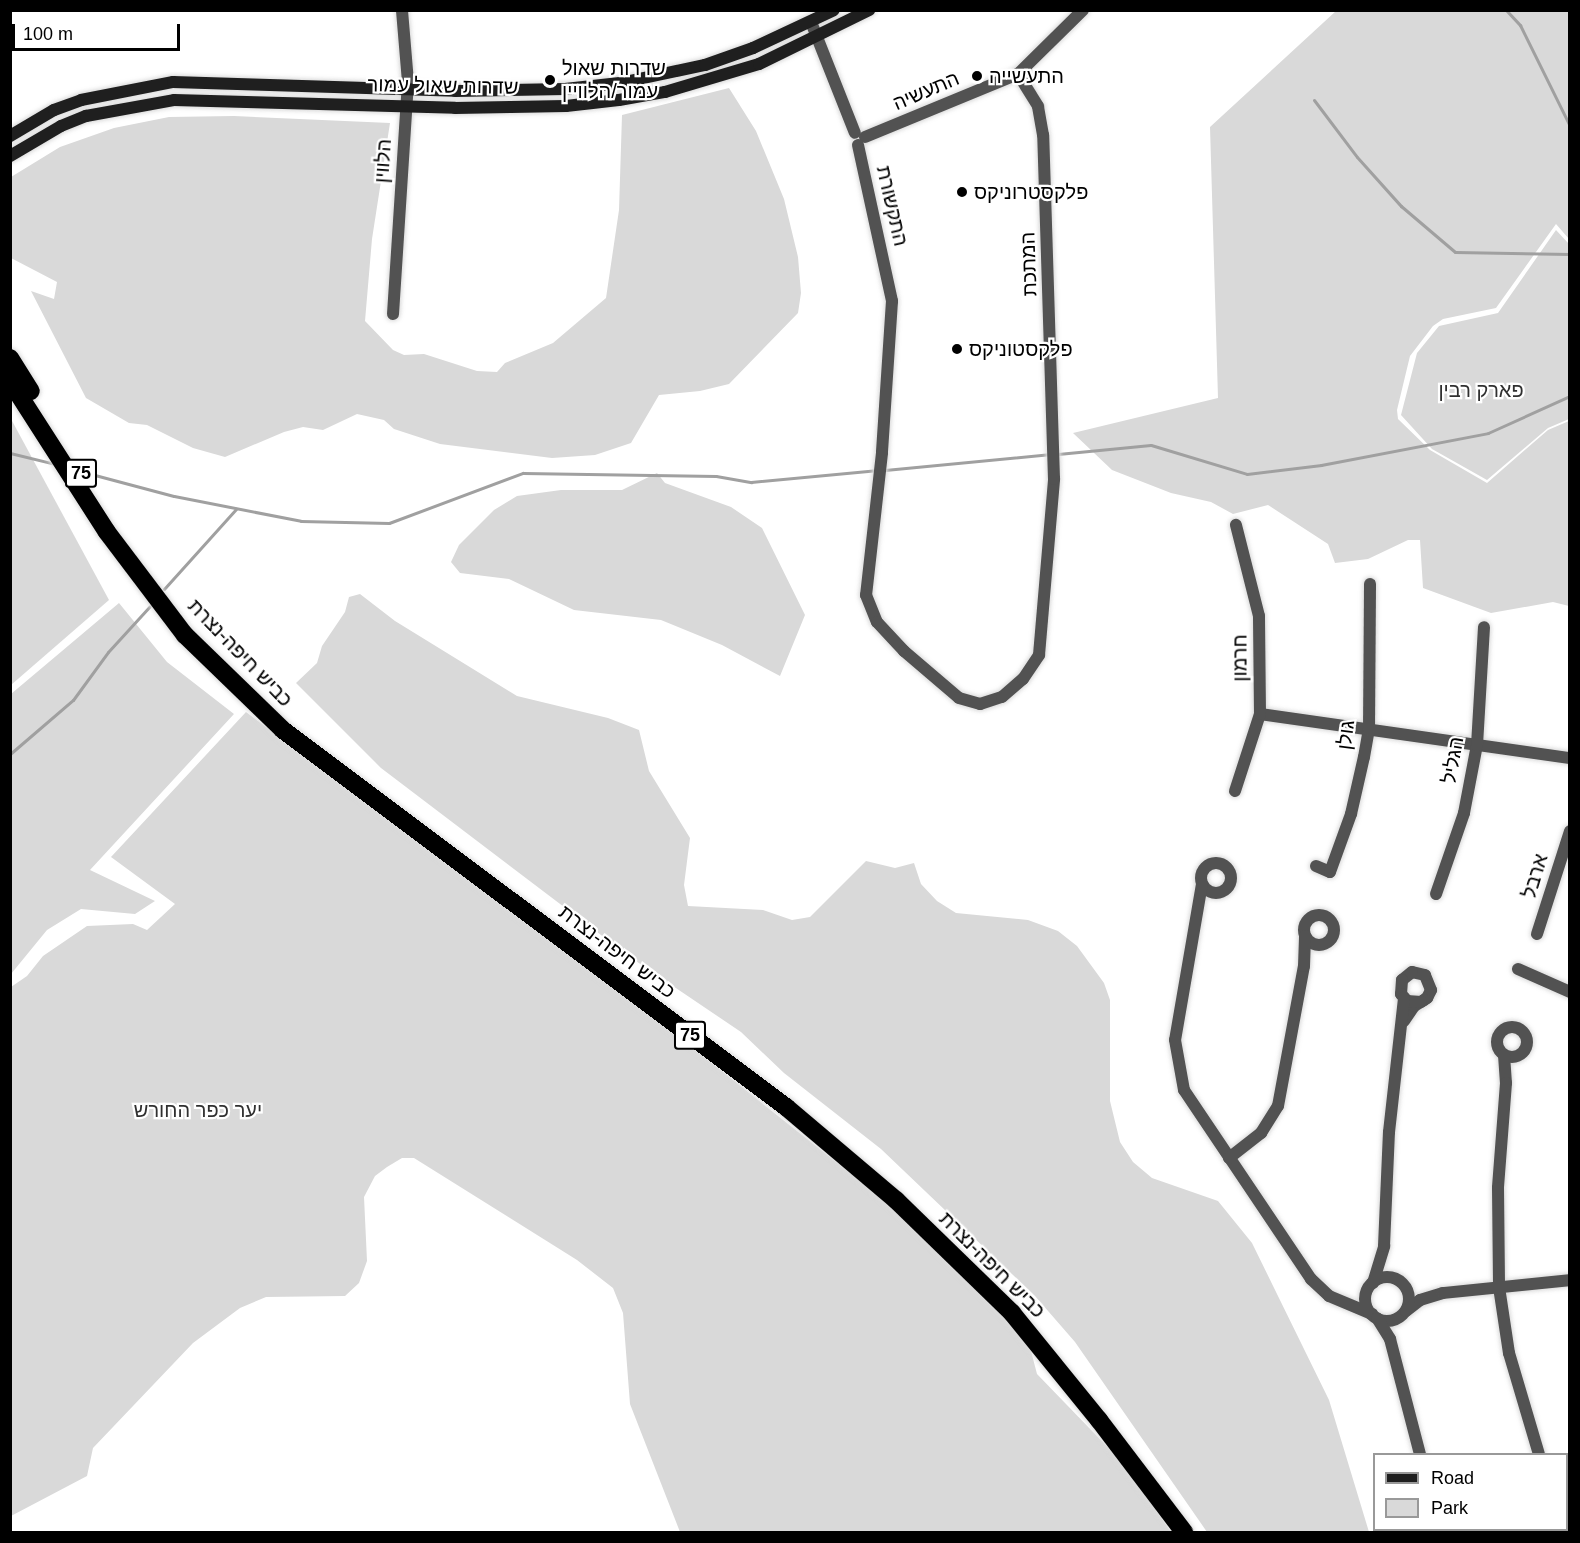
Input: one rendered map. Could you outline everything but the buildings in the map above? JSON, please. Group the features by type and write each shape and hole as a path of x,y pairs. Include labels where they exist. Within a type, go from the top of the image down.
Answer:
{"highway":[{"name":"כביש חיפה-נצרת","path":"12,369 107,532 185,635 283,730 786,1107 896,1200 1012,1313 1099,1420 1184,1533"}],"street":[{"name":"הלווין","path":"393,314 407,89 402,10"},
{"name":"שדרות שאול עמור","path":"10,136 54,110 81,100 141,86 216,81 407,89 565,89 620,83 705,64 811,22 834,10"},
{"name":"שדרות שאול עמור","path":"10,156 61,126 144,102 216,99 406,106 567,106 619,100 710,81 818,38 869,10"},
{"name":"התעשיה","path":"859,138 1018,74 1083,10"},
{"name":"התקשורת","path":"811,22 859,138 888,276"},
{"name":"המתכת","path":"888,276 892,301 884,429 866,595 877,622 959,698 980,704 1002,696 1023,680 1039,655 1054,479 1043,135 1038,106 1018,74"},
{"name":"חרמון","path":"1236,525 1259,616 1260,714 1236,790"},
{"name":"גולן","path":"1316,866 1330,872 1351,814 1369,729 1370,584"},
{"name":"הגליל","path":"1436,894 1464,813 1477,745 1484,627"},
{"path":"1260,714 1569,758"},
{"name":"ארבל","path":"1537,934 1569,831"},
{"path":"1198,918 1217,894 1230,884 1232,876 1225,866 1217,863 1205,867 1198,918 1177,1022 1175,1056 1184,1090 1311,1279 1324,1293 1387,1321 1403,1314 1420,1300 1443,1293 1569,1281"},
{"path":"1202,884 1217,894"},
{"path":"1228,1158 1261,1133 1278,1106 1304,966 1308,919 1316,915 1328,918 1334,933 1304,966"},
{"path":"1305,936 1310,943 1321,945"},
{"path":"1518,969 1569,992"},
{"path":"1404,1022 1431,990 1430,982 1421,973 1408,974 1402,980 1404,1022 1389,1132 1384,1244 1366,1304 1390,1339 1420,1453"},
{"path":"1404,998 1420,1002"},
{"path":"1506,1083 1528,1040 1525,1032 1514,1027 1499,1035 1497,1044 1504,1055 1506,1083 1498,1167 1500,1287 1509,1353 1538,1453"},
{"path":"1504,1055 1521,1055"},
{"path":"1384,1244 1409,1296 1396,1328 1398,1367"},
{"path":"1324,1293 1344,1298 1383,1278 1443,1293"}],"green space":[{"path":"1336,11 1569,11 1569,239 1556,224 1496,308 1443,319 1433,326 1410,356 1397,410 1398,419 1430,450 1487,483 1548,430 1569,421 1569,606 1553,602 1491,613 1423,588 1420,540 1408,540 1368,559 1335,563 1328,544 1268,505 1233,514 1211,502 1171,493 1112,470 1073,433 1218,398 1210,127"},
{"path":"729,88 756,131 784,199 798,257 801,293 798,313 729,384 700,391 659,395 631,443 595,455 552,458 440,444 394,429 384,420 357,414 323,430 303,427 284,432 225,457 193,448 147,425 129,423 86,398 31,291 54,299 57,282 11,258 11,177 60,147 114,128 169,117 234,116 390,123 372,239 365,321 393,350 404,355 424,354 477,371 497,372 505,363 553,343 606,298 619,210 622,115"},
{"name":"פארק רבין","path":"1556,230 1569,244 1569,419 1548,428 1487,480 1432,449 1401,415 1417,353 1439,326 1498,313"},
{"path":"11,419 109,600 10,685"},
{"path":"657,473 665,483 731,507 762,528 805,615 780,676 722,645 661,620 574,610 509,579 460,573 451,562 459,545 494,510 517,496 561,490 622,490"},
{"path":"360,594 395,621 517,696 608,718 639,730 649,771 690,838 684,885 688,906 763,910 792,920 810,917 866,861 895,868 914,863 921,884 937,901 956,913 1028,920 1058,931 1077,946 1104,983 1110,1000 1110,1101 1120,1142 1133,1162 1152,1178 1218,1201 1252,1243 1329,1400 1369,1532 1207,1532 1075,1342 1035,1296 881,1149 784,1073 741,1032 630,957 381,768 296,683 317,663 322,646 345,612 349,597"},
{"path":"119,603 167,662 234,714 90,870 155,901 135,914 81,909 47,930 11,974 11,694"},
{"name":"יער כפר החורש","path":"246,712 685,1042 904,1216 968,1278 1030,1347 1037,1374 1123,1463 1171,1532 680,1532 630,1404 623,1313 613,1288 577,1260 414,1158 402,1158 375,1176 364,1197 367,1261 359,1283 345,1296 266,1297 240,1308 193,1343 93,1448 87,1476 11,1516 11,987 27,976 43,956 87,926 133,924 147,930 175,904 111,857"}],"waterway":[{"path":"1506,10 1520,25 1570,126"},
{"path":"1314,100 1357,157 1401,206 1455,252 1570,254"},
{"path":"1058,454 1151,445 1247,474 1321,465 1488,433 1570,396"},
{"path":"10,453 55,464"},
{"path":"885,470 1051,454"},
{"path":"76,470 174,496 301,521 389,523 523,473 716,476 751,482 878,470"},
{"path":"164,589 236,509"},
{"path":"10,754 73,700 108,652 150,606"}],"place":[{"name":"התעשייה","path":"977,76"},
{"name":"שדרות שאול עמור/הלוויין","path":"550,80"},
{"name":"פלקסטרוניקס","path":"962,192"},
{"name":"פלקסטוניקס","path":"957,349"}]}
